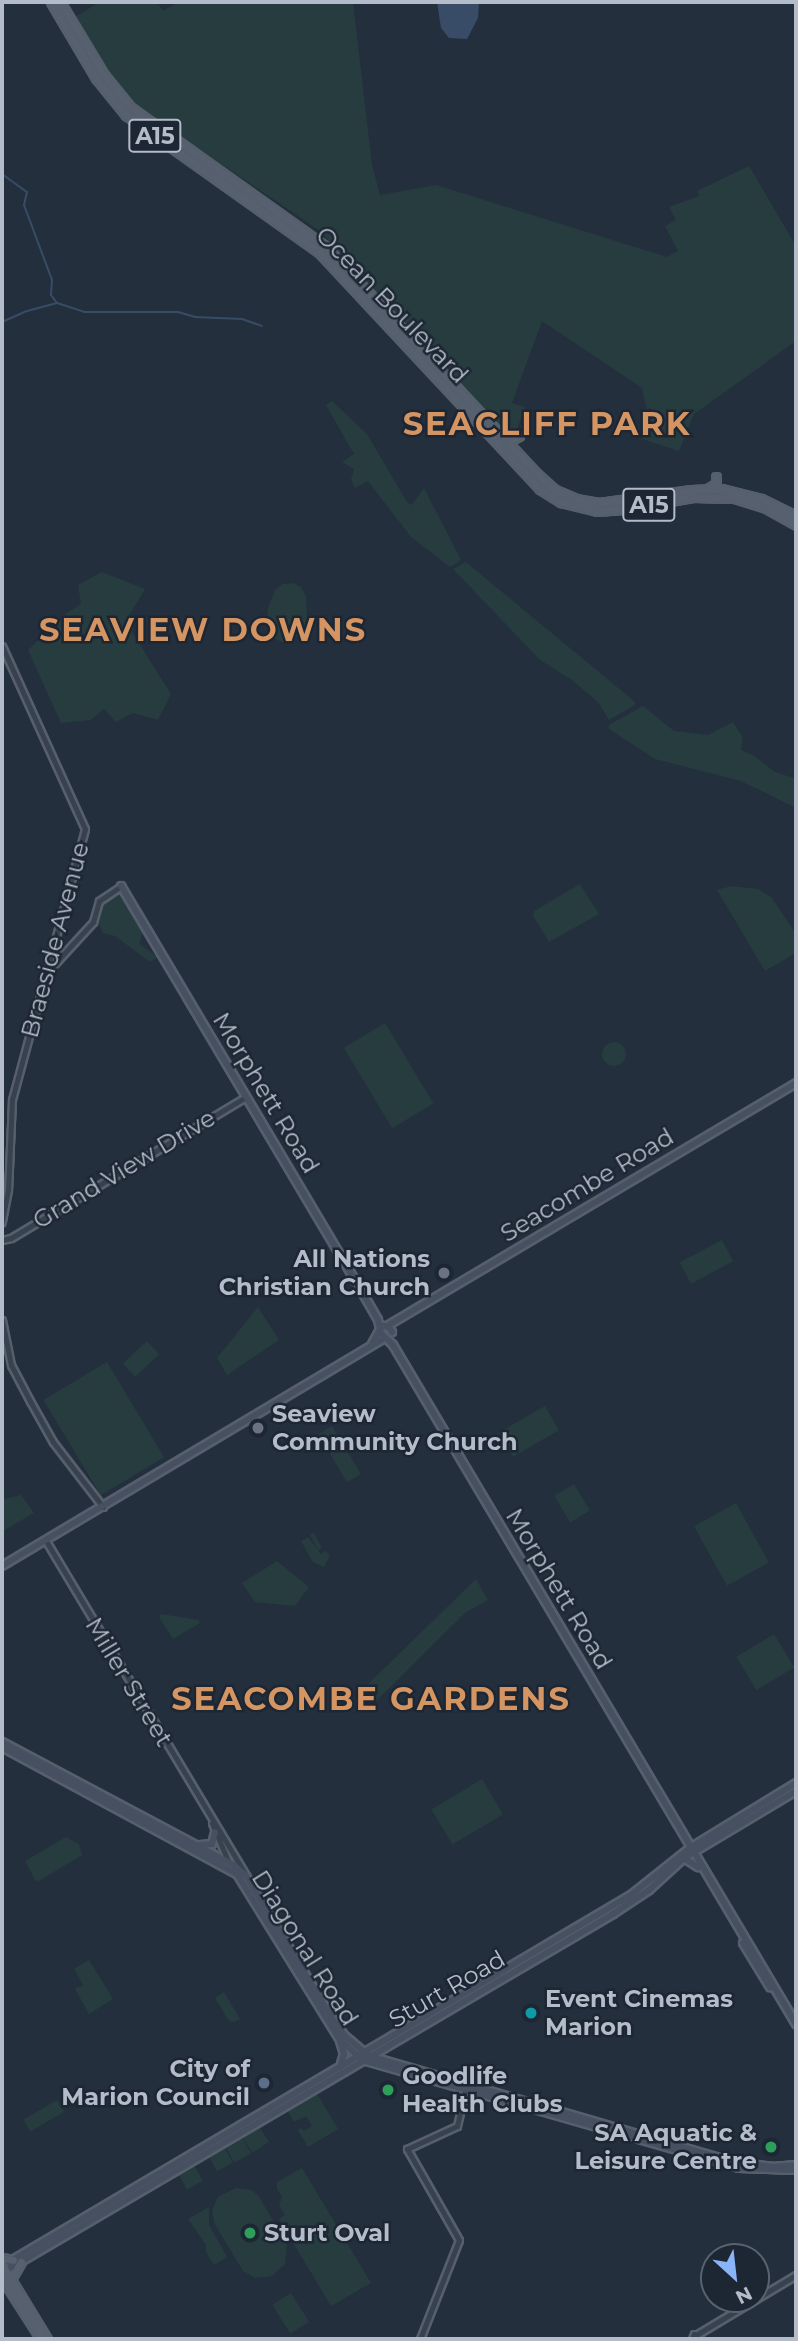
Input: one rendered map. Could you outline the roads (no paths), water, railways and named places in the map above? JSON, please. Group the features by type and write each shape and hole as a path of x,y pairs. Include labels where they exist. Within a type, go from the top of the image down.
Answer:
{"main road":[{"name":"Ocean Boulevard","path":"51,2 96,78 126,115 319,252 540,489 574,506 610,511 693,496 720,496 764,507 796,524"},
{"name":"Ocean Boulevard","path":"60,2 109,83 130,107 325,246 545,482 576,499 610,503 705,489 735,492 767,501 796,516"},
{"path":"466,397 473,411 468,413"},
{"path":"496,430 509,440 519,436"},
{"path":"705,489 716,484 717,478 735,492"},
{"name":"Morphett Road","path":"121,886 386,1330 796,2030"},
{"name":"Seacombe Road","path":"386,1330 796,1083"},
{"path":"372,1345 386,1330"},
{"name":"Morphett Road","path":"386,1330 384,1338 393,1345"},
{"path":"2,1566 384,1338"},
{"name":"Diagonal Road","path":"2,1744 190,1844 237,1874 340,2040 363,2056 391,2070 739,2168 796,2168"},
{"name":"Sturt Road","path":"73,2228 340,2065 393,2043 592,1922 639,1890 674,1859 796,1783"},
{"name":"Sturt Road","path":"3,2270 353,2065 416,2021 640,1896 691,1850 704,1846 796,1791"},
{"path":"198,1845 212,1844 215,1832"},
{"path":"674,1859 682,1848 684,1839"},
{"name":"Diagonal Road","path":"190,1844 198,1845 228,1860 246,1876 331,2017 363,2056 734,2162 796,2168"},
{"path":"684,1858 700,1866 700,1853 704,1846"},
{"path":"228,1860 237,1874"},
{"name":"Morphett Road","path":"700,1866 796,2024"},
{"path":"416,2021 427,2019 457,2002"},
{"path":"340,2040 345,2056 340,2065"},
{"path":"386,2061 384,2053 393,2043"},
{"path":"353,2065 391,2070"},
{"path":"442,2077 464,2087 465,2090"},
{"path":"528,2101 545,2113"},
{"path":"2,2258 17,2261 11,2279"},
{"path":"3,2270 47,2339"},
{"path":"3,2270 20,2307"},
{"path":"2,2286 41,2339"}],"street":[{"name":"Braeside Avenue","path":"2,646 84,823 85,832 12,1100 9,1178 2,1222"},
{"path":"46,973 93,922 99,901 121,886"},
{"path":"51,954 61,956"},
{"name":"Grand View Drive","path":"2,1240 11,1238 246,1097"},
{"path":"2,1320 11,1366 53,1442 103,1507"},
{"name":"Miller Street","path":"46,1541 246,1876"},
{"name":"Miller Street","path":"212,1823 228,1860"},
{"path":"420,2339 459,2240 407,2149 457,2126 465,2090"},
{"path":"693,2338 796,2275"}],"water":[{"path":"437,2 479,2 478,18 467,39 449,38 441,28"}],"waterway":[{"path":"2,174 27,192 24,205 52,280 51,295 57,303"},
{"path":"2,322 27,311 57,303 84,312 178,312 195,317 242,319 262,326"}],"place":[{"name":"All Nations Christian Church","path":"444,1273"},
{"name":"Seaview Community Church","path":"258,1428"},
{"name":"Event Cinemas Marion","path":"531,2013"},
{"name":"City of Marion Council","path":"264,2083"},
{"name":"Goodlife Health Clubs","path":"388,2090"},
{"name":"SA Aquatic & Leisure Centre","path":"771,2147"},
{"name":"Sturt Oval","path":"250,2233"}],"district":[{"name":"SEACLIFF PARK","path":"547,424"},
{"name":"SEAVIEW DOWNS","path":"203,630"},
{"name":"SEACOMBE GARDENS","path":"371,1699"}]}
